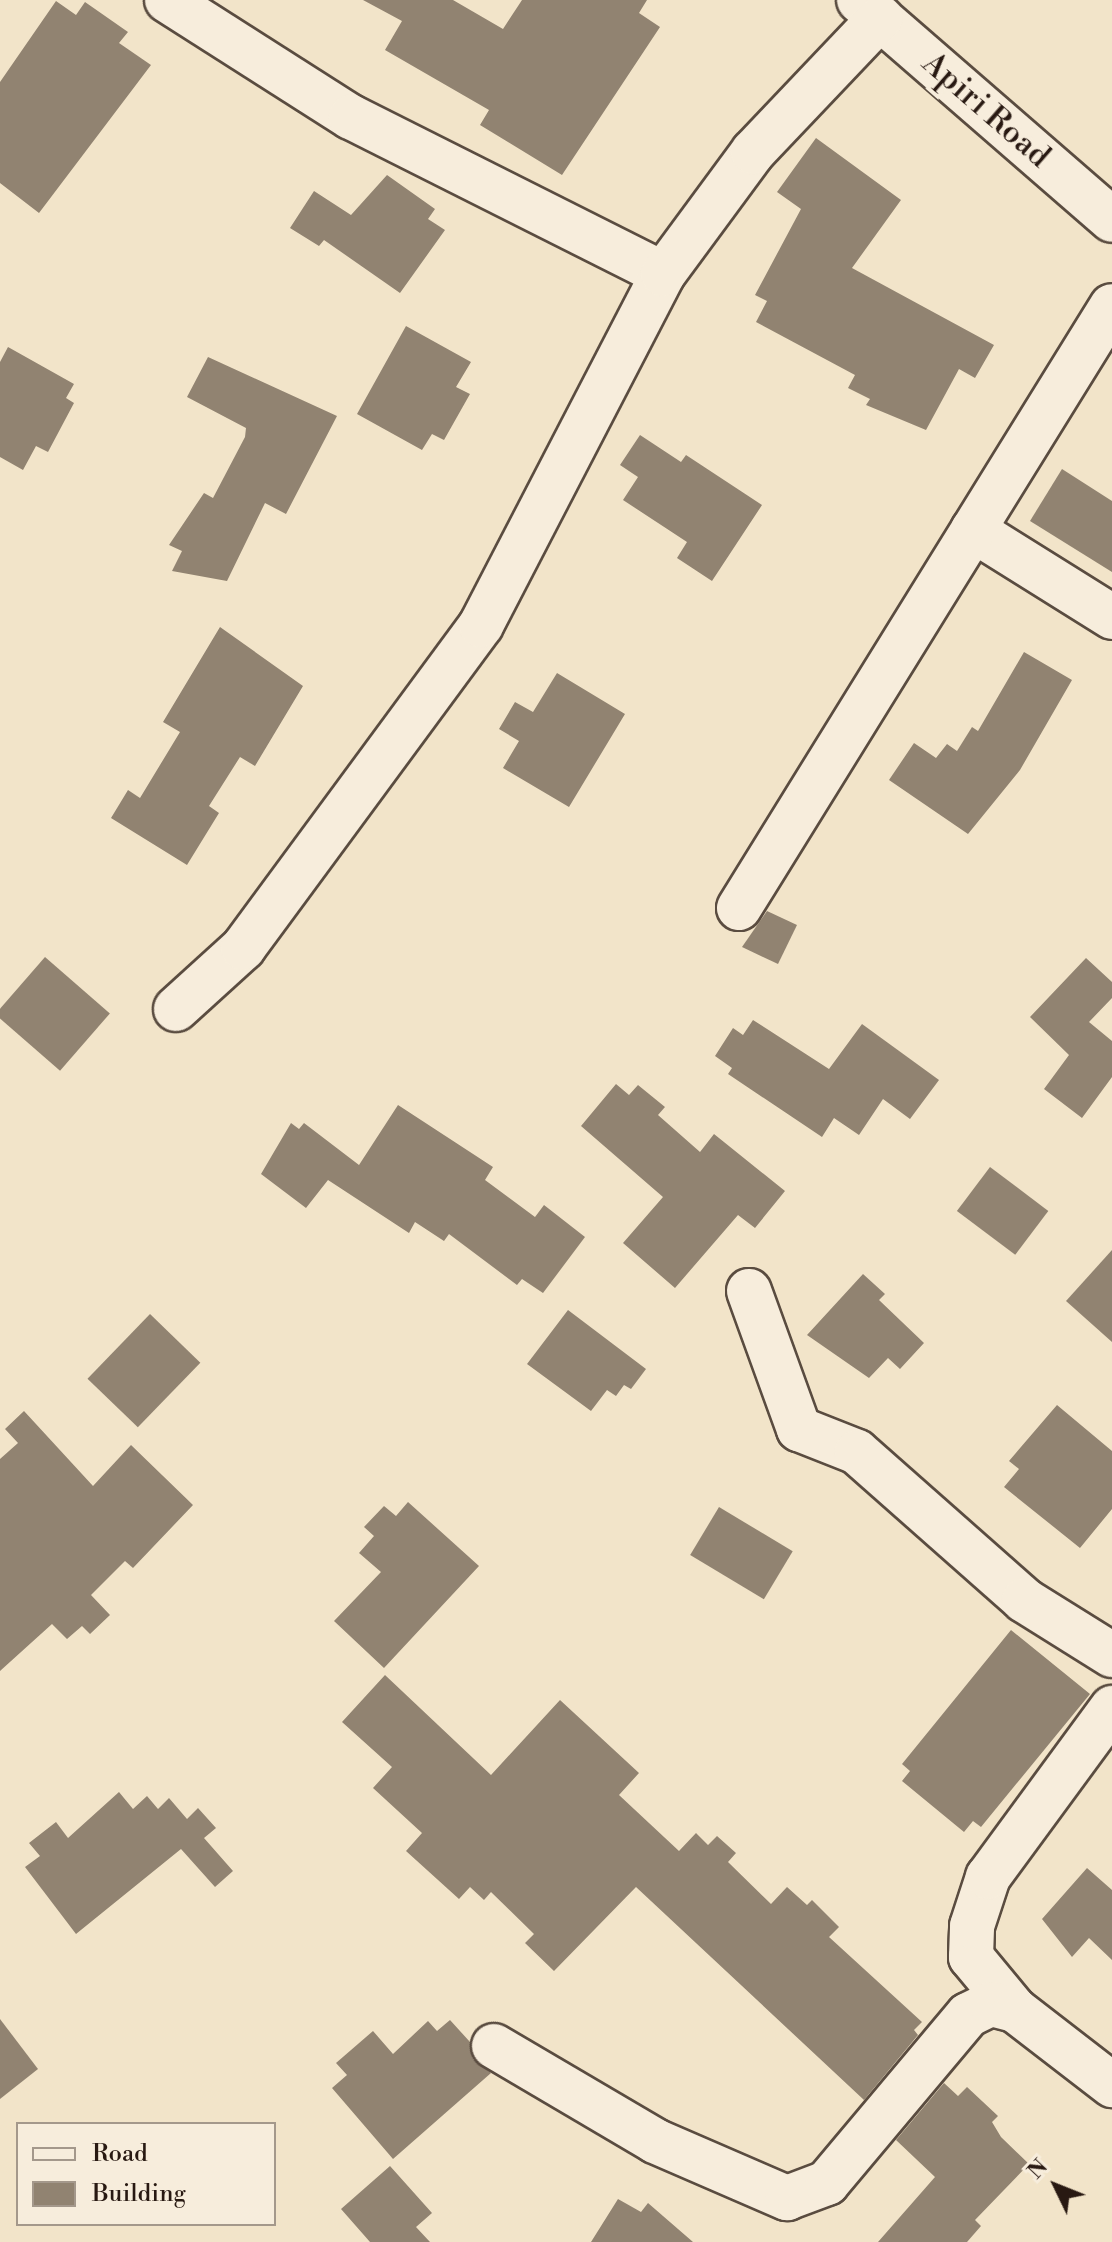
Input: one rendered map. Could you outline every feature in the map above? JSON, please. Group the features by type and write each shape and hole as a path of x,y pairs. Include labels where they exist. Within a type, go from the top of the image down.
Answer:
{"street":[{"path":"167,0 351,117 663,274"},
{"path":"176,1009 243,948 481,625 663,274 753,152 869,9"},
{"name":"Apiri Road","path":"869,9 1112,220"},
{"path":"739,908 1112,306"},
{"path":"973,530 1112,617"},
{"path":"749,1291 799,1429 857,1452 1024,1600 1112,1655"},
{"path":"1112,1708 988,1877 972,1926 971,1957 1015,2010 1112,2085"},
{"path":"494,2046 655,2141 787,2198 827,2183 968,2015 991,2004 1015,2010"}],"building":[{"path":"363,0 453,0 503,29 522,0 647,0 639,13 660,27 562,175 480,125 489,110 385,50 402,21"},
{"path":"56,1 76,15 85,2 128,32 119,43 151,65 39,213 0,183 0,82"},
{"path":"816,138 901,200 852,268 994,345 975,378 959,369 926,430 866,405 870,399 848,388 855,375 756,322 767,301 755,295 801,209 777,192"},
{"path":"387,175 435,209 428,219 445,230 400,293 324,240 319,246 290,228 314,191 351,215"},
{"path":"406,326 471,362 456,387 470,394 444,440 432,434 422,450 357,414"},
{"path":"8,347 74,384 66,398 74,403 48,452 36,446 23,470 0,457 0,362"},
{"path":"208,357 337,416 286,514 265,503 227,581 172,571 182,551 169,545 204,493 213,498 245,437 246,428 187,397"},
{"path":"640,435 681,462 686,455 762,505 712,581 677,558 687,542 623,500 638,477 620,465"},
{"path":"1062,469 1112,501 1112,572 1030,521"},
{"path":"220,627 303,686 255,766 240,757 209,806 219,813 187,865 111,818 128,790 140,798 180,732 163,722"},
{"path":"1024,652 1072,680 1020,770 968,834 889,780 914,743 936,758 947,744 957,751 972,727 978,731"},
{"path":"557,673 625,714 569,807 503,768 519,741 499,729 515,702 533,712"},
{"path":"767,911 797,925 778,964 742,947"},
{"path":"45,957 110,1013 60,1071 0,1019 0,1009"},
{"path":"1086,958 1112,982 1112,998 1089,1022 1112,1041 1112,1077 1082,1118 1044,1089 1069,1055 1030,1017"},
{"path":"753,1020 829,1069 862,1024 939,1080 910,1119 883,1099 859,1135 834,1118 822,1137 728,1074 732,1068 715,1056 733,1028 743,1035"},
{"path":"616,1084 629,1095 638,1085 665,1107 658,1115 700,1152 714,1134 785,1191 755,1228 738,1215 675,1288 623,1243 663,1197 581,1126"},
{"path":"398,1105 493,1167 485,1180 535,1217 544,1205 585,1237 543,1293 522,1279 517,1285 449,1234 444,1241 415,1222 409,1233 328,1180 306,1208 261,1174 291,1123 299,1129 304,1123 359,1165"},
{"path":"990,1167 1048,1211 1015,1255 957,1211"},
{"path":"1112,1250 1112,1342 1066,1301"},
{"path":"863,1274 885,1294 879,1300 924,1343 900,1369 888,1358 869,1378 807,1335"},
{"path":"568,1310 646,1369 631,1389 624,1385 616,1396 607,1390 591,1411 527,1364"},
{"path":"150,1314 200,1363 138,1427 87,1379"},
{"path":"1057,1405 1112,1451 1112,1509 1080,1548 1004,1487 1019,1469 1009,1461"},
{"path":"24,1411 93,1486 131,1445 193,1505 133,1568 125,1561 91,1595 110,1615 90,1634 82,1626 67,1639 52,1624 0,1671 0,1459 18,1443 5,1429"},
{"path":"408,1502 479,1566 384,1668 334,1621 381,1572 359,1553 374,1536 364,1527 384,1506 396,1516"},
{"path":"719,1507 793,1551 764,1599 690,1555"},
{"path":"1011,1630 1090,1694 981,1827 973,1821 964,1832 902,1781 910,1771 902,1764"},
{"path":"385,1675 491,1775 560,1700 639,1773 619,1795 679,1851 696,1833 708,1845 717,1836 736,1853 728,1862 771,1904 787,1887 807,1905 812,1900 839,1927 829,1937 922,2022 914,2030 918,2035 864,2100 636,1887 554,1971 525,1943 534,1934 491,1892 484,1900 470,1887 459,1899 406,1851 422,1833 373,1788 392,1767 342,1722"},
{"path":"119,1792 133,1809 147,1796 158,1809 169,1798 187,1819 198,1808 216,1828 204,1838 233,1871 215,1887 181,1849 76,1934 25,1867 40,1856 29,1843 56,1822 68,1838"},
{"path":"1087,1868 1112,1890 1112,1960 1089,1938 1072,1957 1042,1919"},
{"path":"0,2019 38,2069 0,2099"},
{"path":"450,2020 470,2042 473,2059 491,2073 393,2159 332,2088 347,2075 336,2063 373,2031 393,2054 428,2021 437,2031"},
{"path":"944,2083 958,2096 967,2087 998,2116 992,2122 1001,2137 1029,2164 975,2220 981,2226 967,2242 878,2242 935,2177 896,2140"},
{"path":"390,2166 432,2213 416,2227 430,2242 370,2242 341,2209"},
{"path":"618,2199 641,2212 648,2203 693,2242 591,2242"}]}
